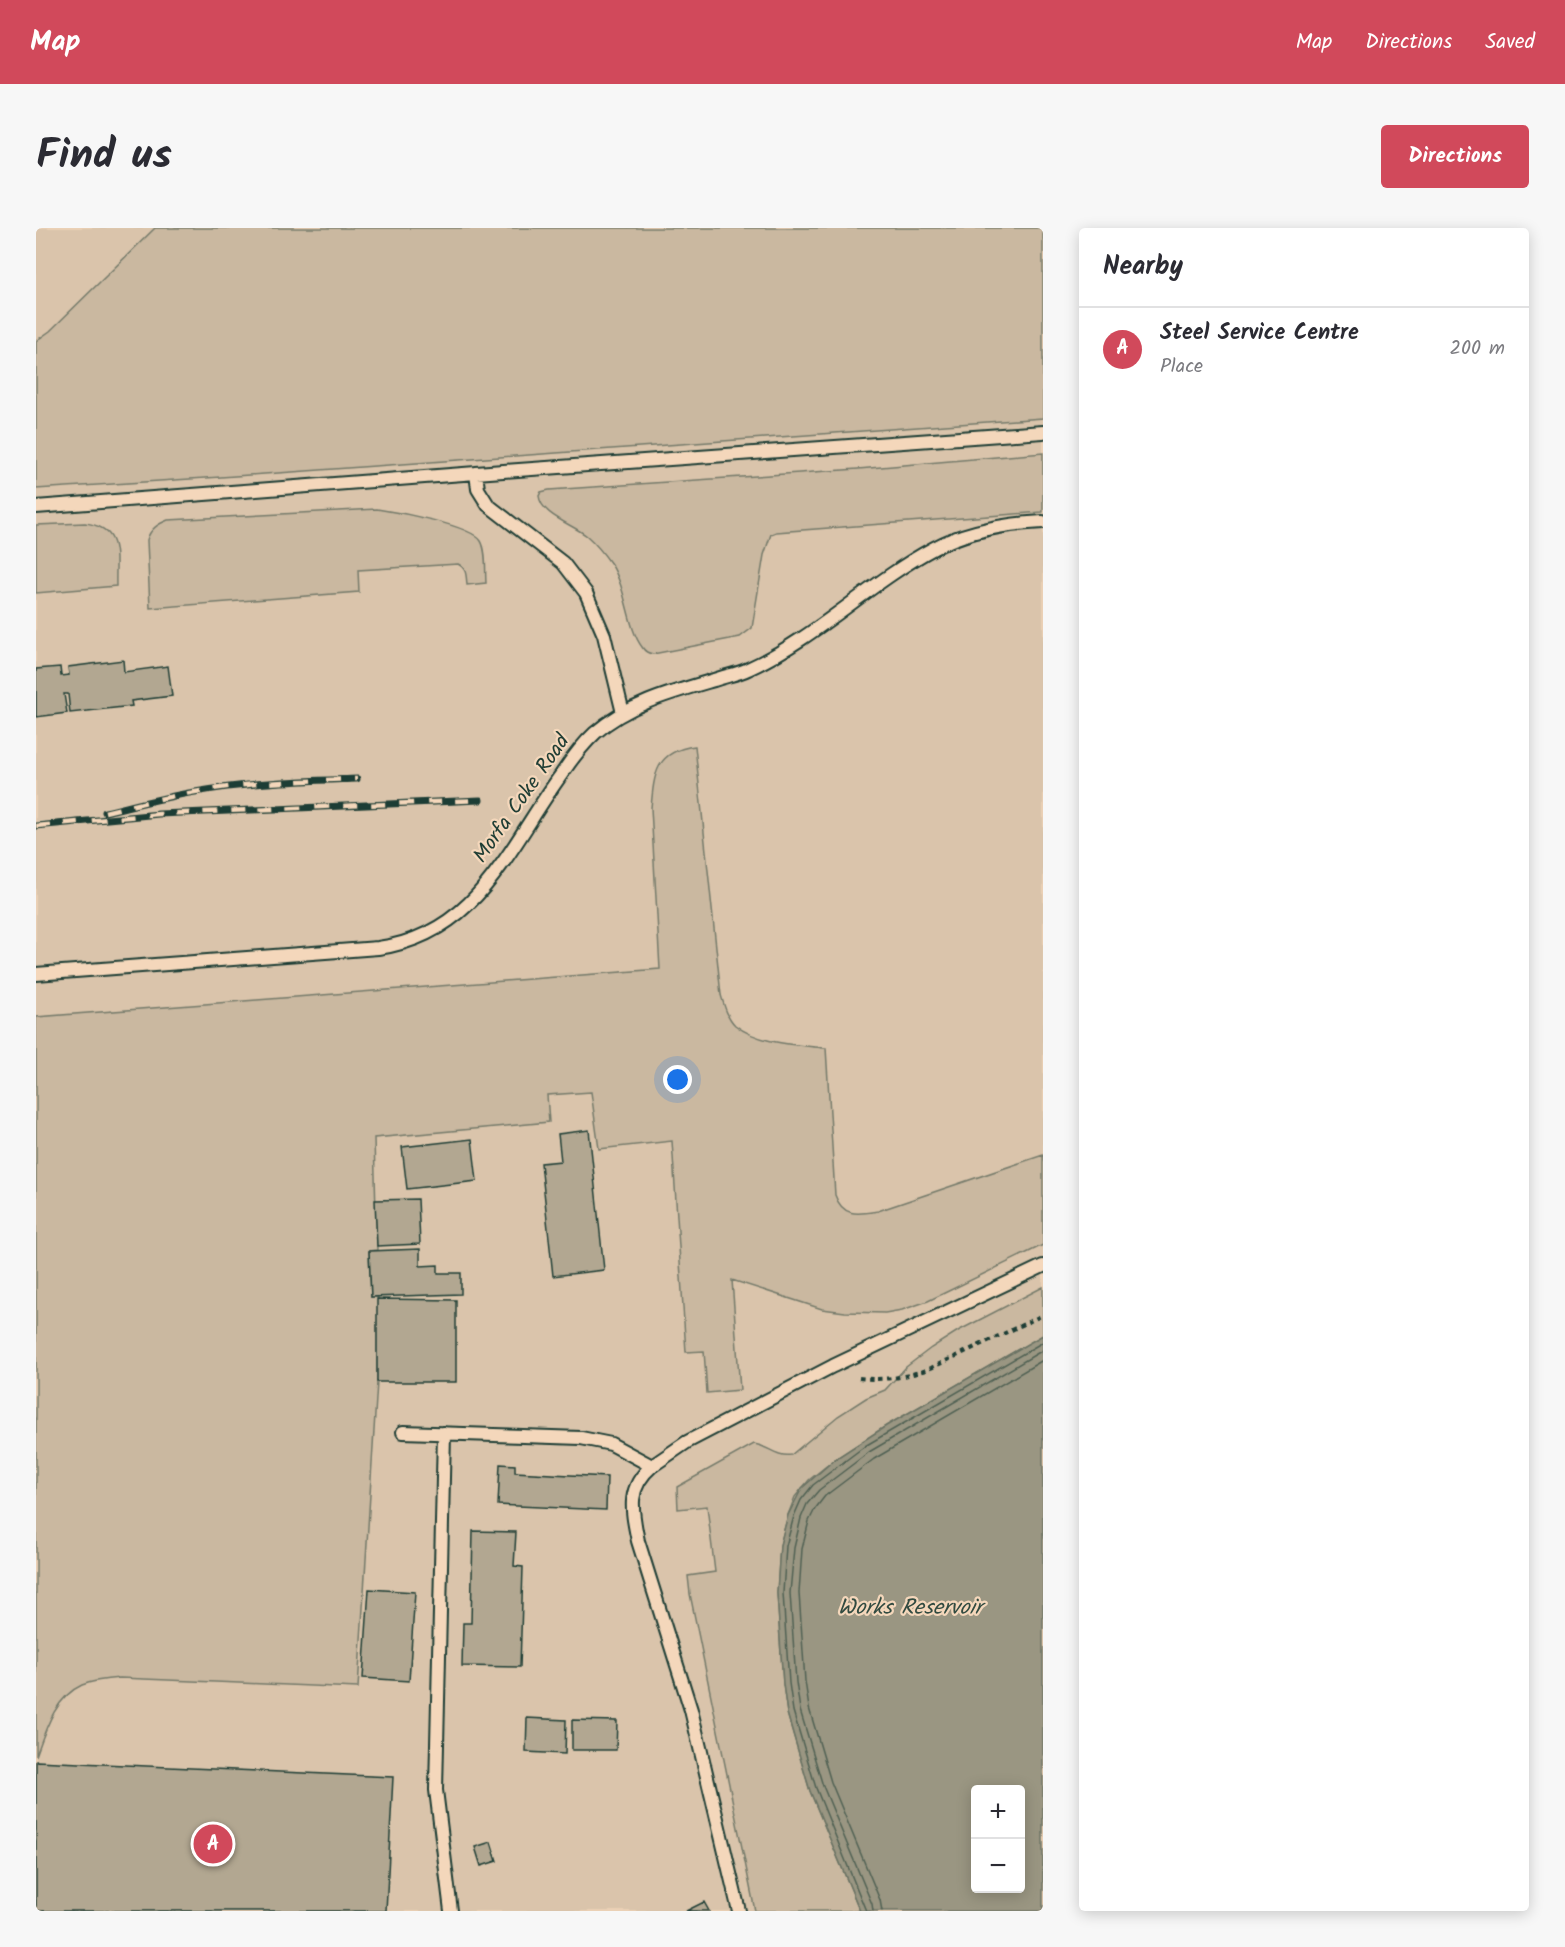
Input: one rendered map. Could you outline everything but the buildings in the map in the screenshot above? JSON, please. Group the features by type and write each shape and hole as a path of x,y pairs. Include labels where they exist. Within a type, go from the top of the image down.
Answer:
{"lane":[{"path":"36,507 1043,432"},
{"path":"476,473 478,489 488,505 563,563 577,578 586,593 607,646 623,713"},
{"name":"Morfa Coke Road","path":"36,974 378,948 396,946 426,935 440,928 471,902 486,885 581,747 608,722 623,713 666,695 747,670 826,623 892,573 935,547 1010,523 1043,522"},
{"path":"740,1911 691,1710 638,1541 633,1514 633,1495 638,1481 652,1466 687,1442 833,1366 1043,1266"},
{"path":"403,1432 581,1438 611,1444 652,1466"},
{"path":"444,1433 436,1790 451,1911"}],"path":[{"path":"833,1366 843,1373 861,1378 895,1378 915,1374 1043,1315"}],"shaded area":[{"path":"36,228 1043,228 1043,1911 36,1911"},
{"path":"155,228 1043,228 1043,418 36,489 36,341 50,331"},
{"path":"1043,453 1043,512 771,534 764,555 752,628 740,637 653,654 644,650 637,639 616,574 608,560 587,536 545,509 539,496 541,492 549,490 858,469"},
{"path":"377,509 433,520 474,535 481,541 484,550 486,583 467,585 465,570 458,564 358,570 359,592 150,608 147,540 152,530 168,520"},
{"path":"85,523 97,526 111,537 116,554 116,586 36,593 36,525"},
{"path":"695,746 723,1003 732,1022 755,1036 767,1040 826,1048 835,1195 842,1208 852,1213 878,1211 1043,1155 1043,1245 928,1301 885,1313 822,1309 732,1280 740,1390 707,1393 704,1351 686,1352 672,1141 599,1149 591,1092 547,1095 549,1122 374,1138 377,1250 369,1251 371,1297 378,1297 377,1382 358,1688 120,1678 96,1681 73,1690 58,1706 36,1756 36,1017 660,969 651,808 654,784 656,774 665,759 672,753"},
{"path":"1043,1287 1043,1335 886,1426 835,1459 809,1480 795,1497 780,1545 777,1593 787,1713 810,1791 860,1911 755,1911 690,1594 688,1576 715,1572 707,1506 678,1509 677,1487 754,1444 781,1454 791,1455 838,1416 866,1398 885,1390 906,1367 931,1348 958,1331"}],"water":[{"name":"Works Reservoir","path":"1043,1335 1043,1911 860,1911 810,1791 787,1713 777,1593 780,1545 788,1515 802,1488 835,1459 886,1426"}],"railway":[{"path":"105,812 172,796 235,786 357,779"},
{"path":"36,826 159,814 480,800"}],"place":[{"name":"Steel Service Centre","path":"213,1844"}]}
